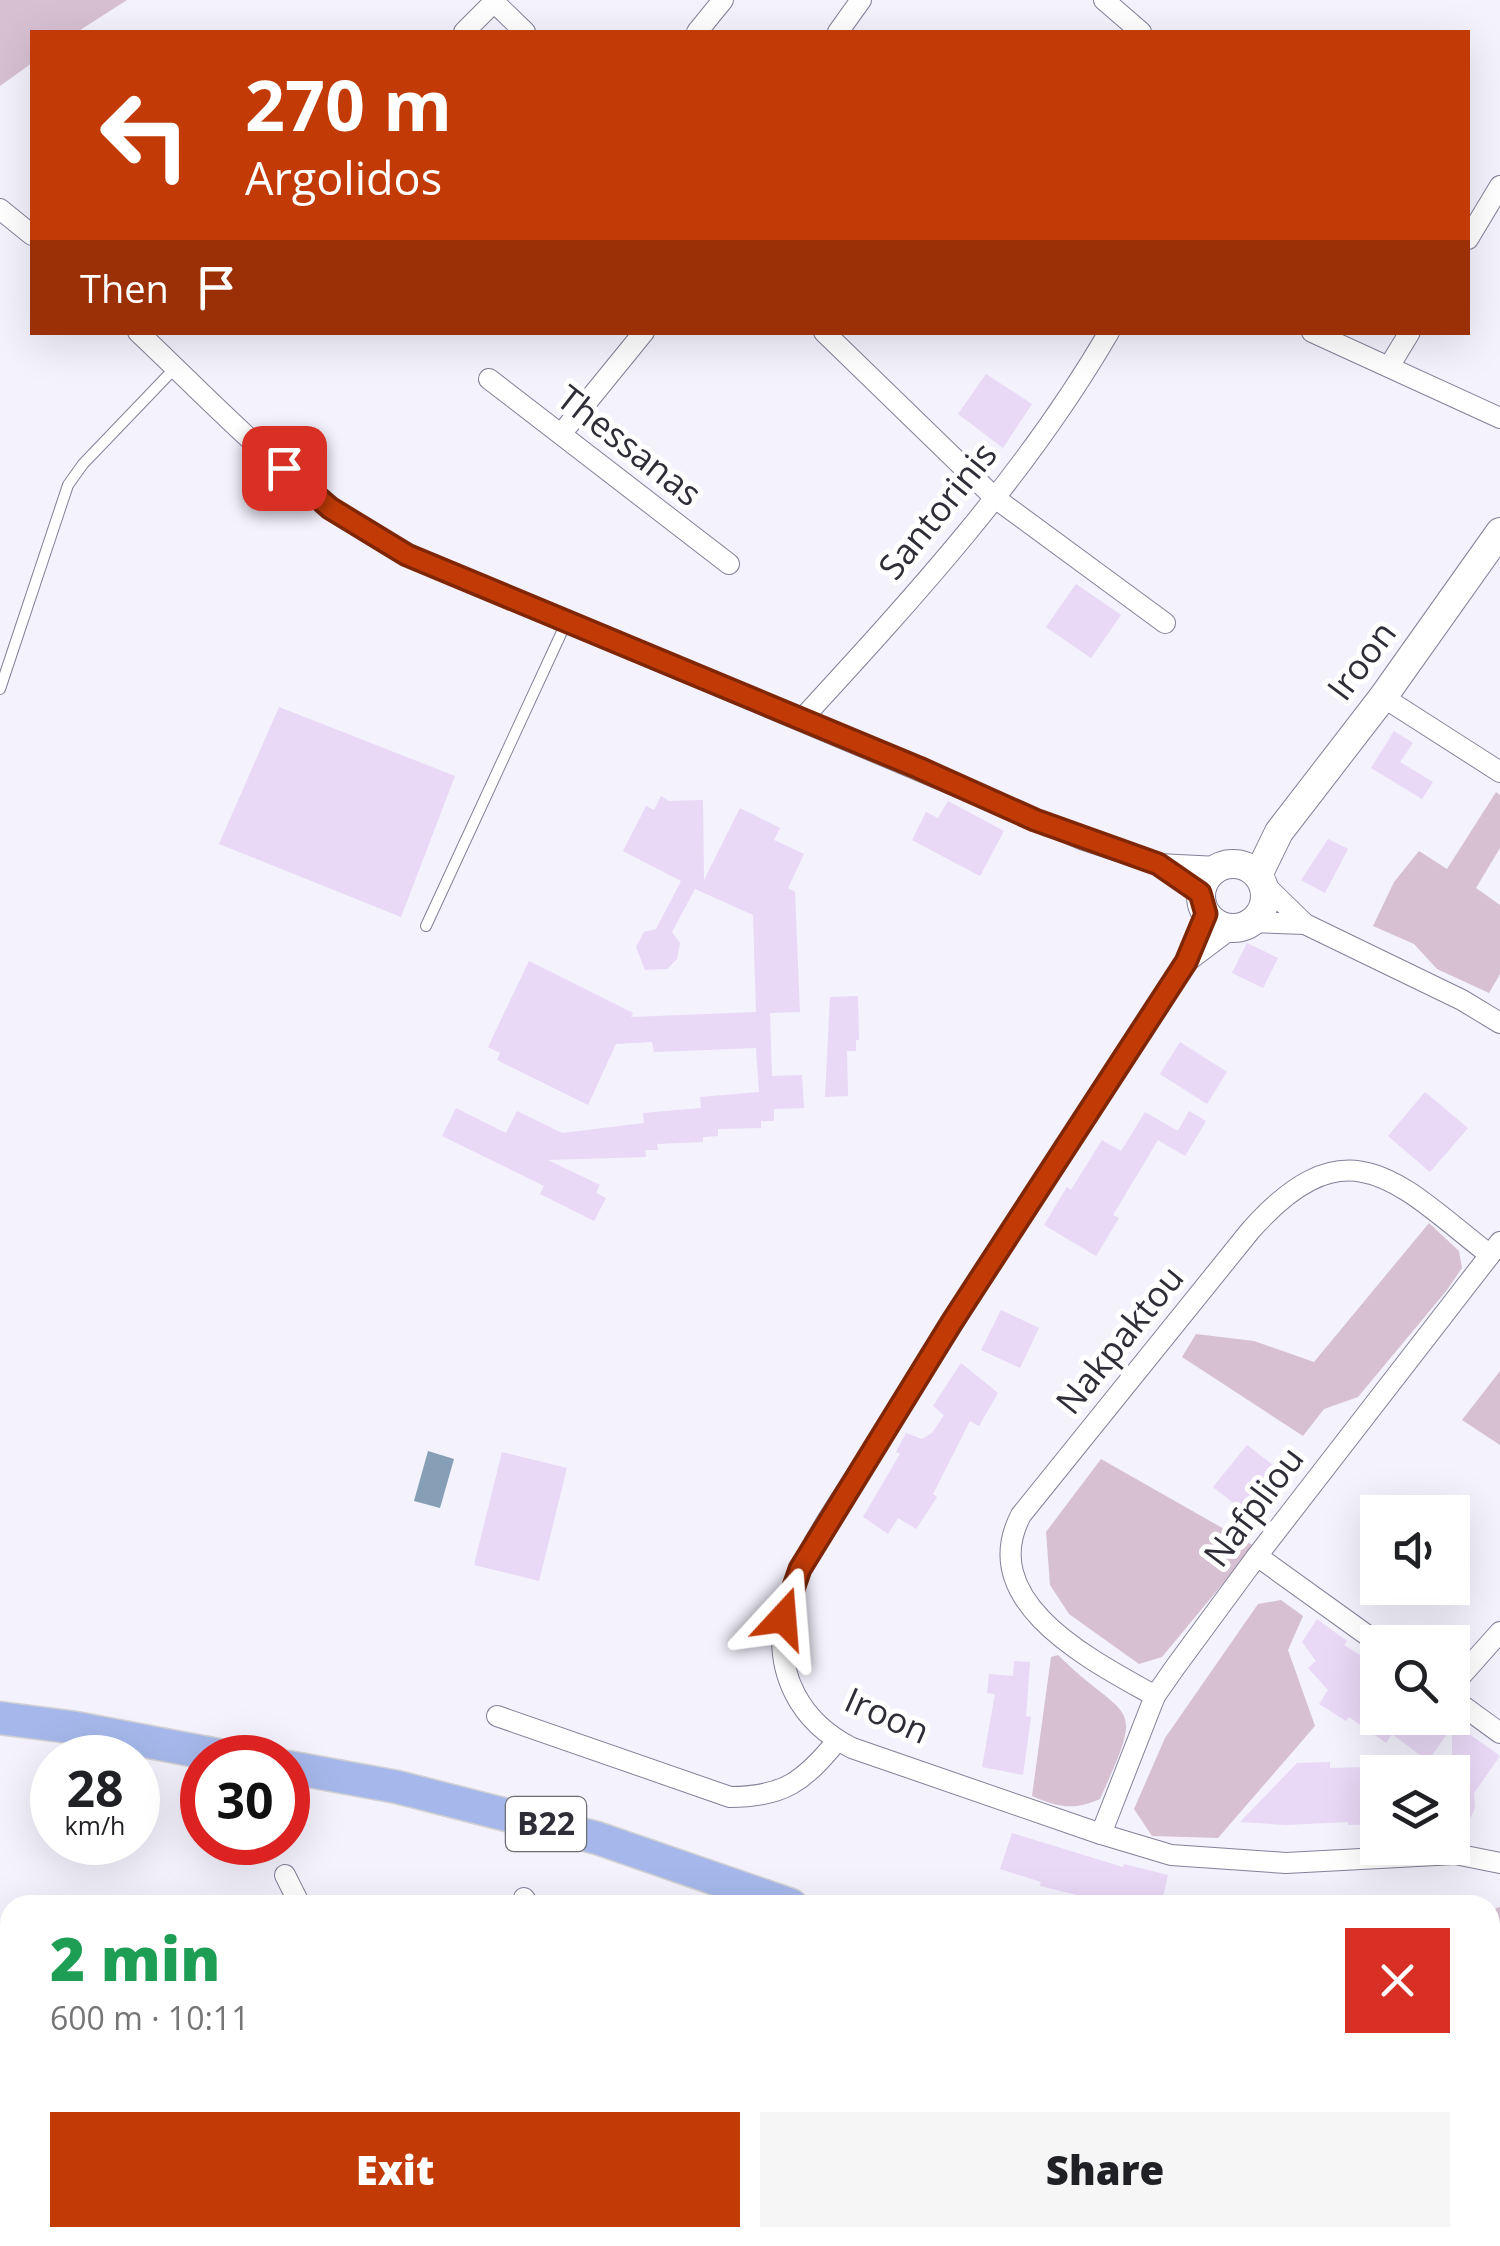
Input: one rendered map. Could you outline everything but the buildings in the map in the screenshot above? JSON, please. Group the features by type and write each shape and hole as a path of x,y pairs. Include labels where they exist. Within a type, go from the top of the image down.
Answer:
{"main road":[{"path":"0,1718 70,1726 180,1747"},
{"name":"B22","path":"310,1771 397,1786 596,1838 761,1895"},
{"name":"B22","path":"310,1774 496,1828 698,1895"}],"street":[{"path":"699,30 723,0"},
{"path":"839,30 861,0"},
{"path":"1104,0 1140,30"},
{"path":"466,30 493,1 523,30"},
{"path":"1470,236 1500,186"},
{"path":"0,209 30,233"},
{"path":"141,335 302,485 356,526 407,555 1035,820 1158,864 1245,872 1305,924 1500,1022"},
{"path":"561,434 642,335"},
{"path":"827,335 995,498 1165,623"},
{"name":"Santorinis","path":"802,719 995,498 1106,335"},
{"path":"1319,335 1500,418"},
{"path":"1390,365 1408,335"},
{"name":"Thessanas","path":"490,379 729,564"},
{"name":"Iroon","path":"1245,872 1383,698 1498,540"},
{"path":"1383,698 1500,772"},
{"path":"1158,864 1203,903 1222,926 1305,924"},
{"path":"1203,903 1209,873 1245,872"},
{"path":"1242,925 1264,905 1245,872"},
{"name":"Iroon","path":"1203,903 1186,962 952,1322 800,1569 783,1618 786,1676 807,1716 838,1741 882,1760 1141,1848 1200,1859 1303,1863 1454,1854 1500,1863"},
{"name":"Iroon","path":"1186,962 1242,925"},
{"name":"Nakpaktou","path":"1155,1696 1035,1614 1013,1578 1008,1556 1011,1535 1021,1515 1250,1231 1278,1202 1308,1183 1347,1170 1380,1175 1495,1249"},
{"name":"Nafpliou","path":"1101,1834 1155,1696 1257,1556 1495,1249"},
{"path":"1257,1556 1360,1630"},
{"path":"1470,1666 1500,1632"},
{"path":"1470,1711 1500,1733"},
{"path":"496,1716 730,1797 770,1794 794,1784 813,1770 838,1741"},
{"path":"286,1875 295,1895"}],"lane":[{"path":"0,688 68,486 82,464 175,368"},
{"path":"426,926 567,622"}],"shaded area":[{"path":"0,0 127,0 80,30 30,30 30,64 0,86"},
{"path":"1496,792 1500,795 1500,848 1476,888 1500,905 1500,974 1489,993 1437,969 1414,944 1373,926 1394,882 1419,851 1447,869"},
{"path":"1429,1223 1459,1251 1462,1268 1358,1397 1324,1409 1303,1436 1182,1357 1196,1334 1254,1341 1314,1362"},
{"path":"1500,1371 1500,1445 1462,1420"},
{"path":"1101,1459 1254,1546 1162,1657 1139,1664 1069,1614 1050,1585 1046,1532"},
{"path":"1281,1600 1303,1616 1288,1650 1315,1726 1218,1838 1152,1836 1134,1809 1165,1738 1258,1604"},
{"path":"1058,1655 1115,1704 1126,1726 1115,1766 1100,1799 1082,1805 1058,1805 1032,1796 1051,1657"}],"water":[{"path":"428,1451 454,1459 440,1508 414,1501"}],"route":[{"path":"284,468 330,508 407,555 1035,820 1158,864 1200,893 1206,914 1186,962 952,1322 800,1569 783,1618"}]}
